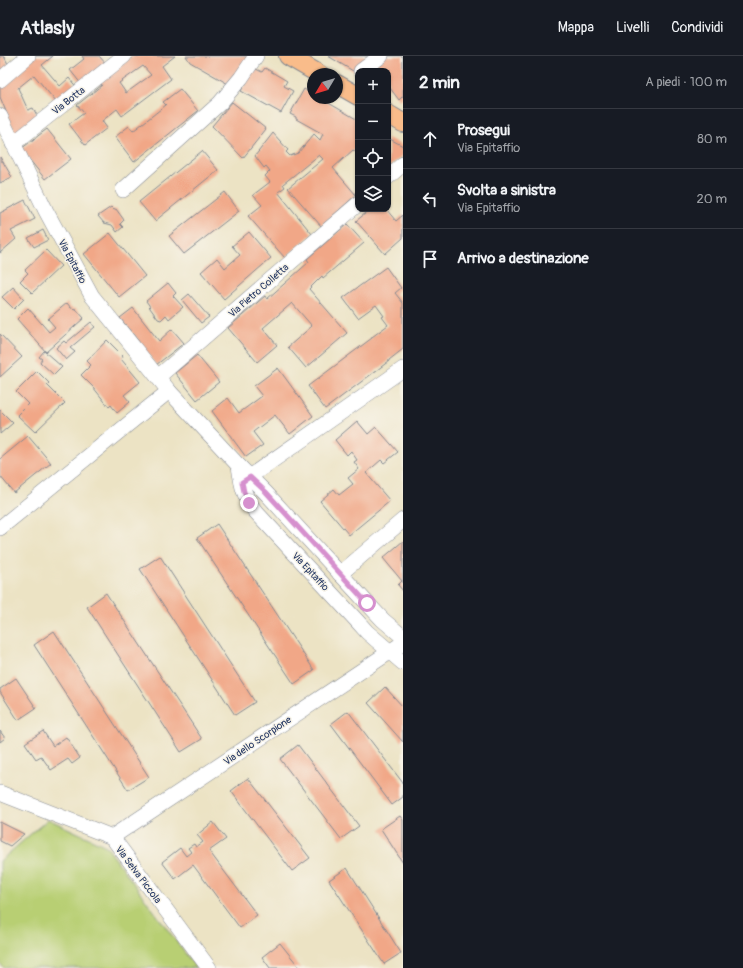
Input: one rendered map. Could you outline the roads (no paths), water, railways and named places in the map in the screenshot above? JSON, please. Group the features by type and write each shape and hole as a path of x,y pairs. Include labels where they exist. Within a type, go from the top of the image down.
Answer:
{"main road":[{"path":"288,56 309,68"},
{"path":"343,87 355,94"},
{"path":"391,116 403,123"}],"street":[{"path":"0,80 28,56"},
{"name":"Via Botta","path":"13,144 124,56"},
{"path":"123,190 220,103 242,78 256,56"},
{"path":"365,68 381,56"},
{"path":"343,82 355,75"},
{"name":"Via Epitaffio","path":"0,116 46,211 92,296 169,391 238,466 246,480 266,492 383,620 403,637"},
{"path":"390,176 403,164"},
{"name":"Via Pietro Colletta","path":"158,377 355,207"},
{"path":"246,480 403,369"},
{"path":"0,528 169,391"},
{"name":"Via Epitaffio","path":"246,480 244,492 249,503 367,632 403,663"},
{"path":"340,574 403,520"},
{"name":"Via dello Scorpione","path":"112,837 403,643"},
{"name":"Via Selva Piccola","path":"0,793 112,837 209,968"}]}
